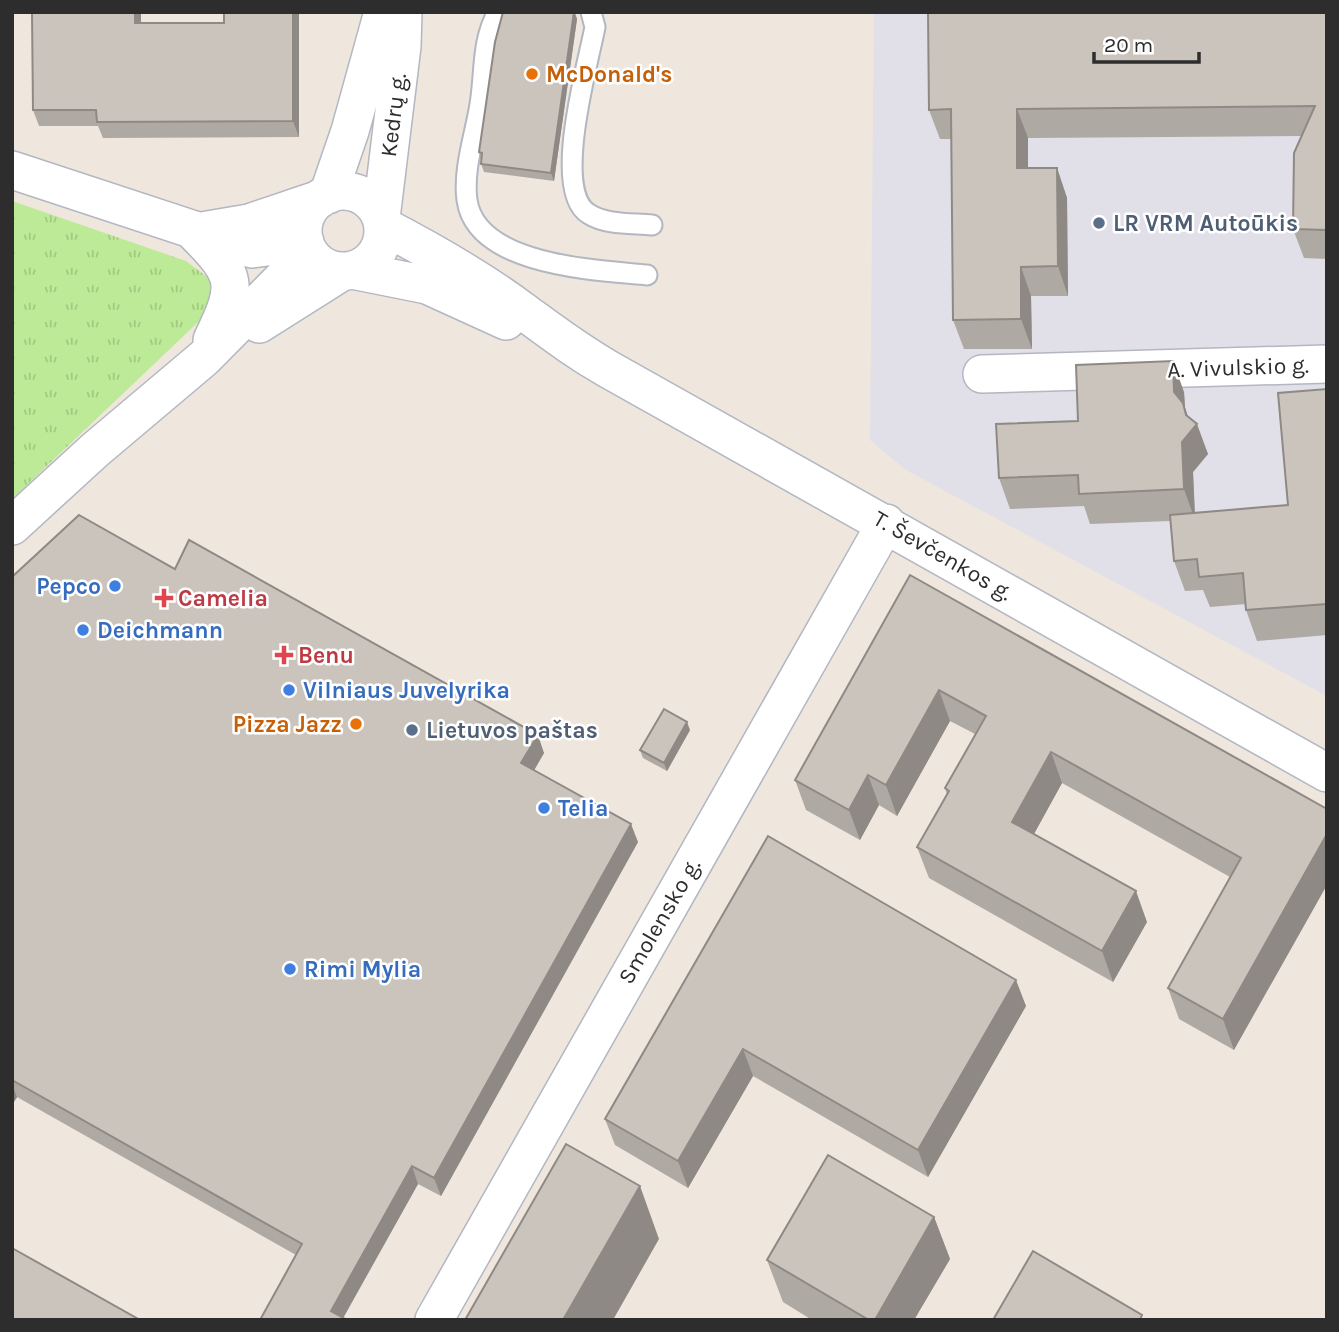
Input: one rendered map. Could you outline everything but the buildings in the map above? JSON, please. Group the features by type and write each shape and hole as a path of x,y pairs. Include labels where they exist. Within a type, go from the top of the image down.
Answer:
{"street":[{"name":"Kedrų g.","path":"324,197 350,131 383,12"},
{"name":"Kedrų g.","path":"382,222 402,46 402,12"},
{"path":"12,170 251,249 307,247"},
{"path":"194,232 249,223 324,197 355,193 371,202 382,222 378,250 367,263 347,271 204,358"},
{"path":"324,197 305,221 307,247 325,267 347,271"},
{"name":"T. Ševčenkos g.","path":"382,222 523,310 558,340"},
{"path":"194,232 224,262 231,288 225,314 204,358"},
{"path":"12,527 122,427 204,358 307,247"},
{"name":"T. Ševčenkos g.","path":"347,271 427,285 515,325 558,340 1327,773"},
{"name":"A. Vivulskio g.","path":"982,374 1327,364"},
{"name":"Smolensko g.","path":"434,1320 886,523"}],"lane":[{"path":"498,12 488,31 466,197 469,210 489,235 525,256 564,267 647,275"},
{"path":"591,12 595,27 570,174 576,201 588,214 609,221 652,225"}],"shaded area":[{"name":"LR VRM Autoūkis","path":"874,12 1327,12 1327,696 906,470 870,440"}],"green space":[{"path":"12,201 186,261 210,279 218,292 213,308 12,499"}],"place":[{"name":"McDonald's","path":"532,74"},
{"name":"LR VRM Autoūkis","path":"1099,223"},
{"name":"Pepco","path":"115,586"},
{"name":"Camelia","path":"164,598"},
{"name":"Deichmann","path":"83,630"},
{"name":"Benu","path":"284,655"},
{"name":"Vilniaus Juvelyrika","path":"289,690"},
{"name":"Pizza Jazz","path":"356,724"},
{"name":"Lietuvos paštas","path":"412,730"},
{"name":"Telia","path":"544,808"},
{"name":"Rimi Mylia","path":"290,969"}]}
